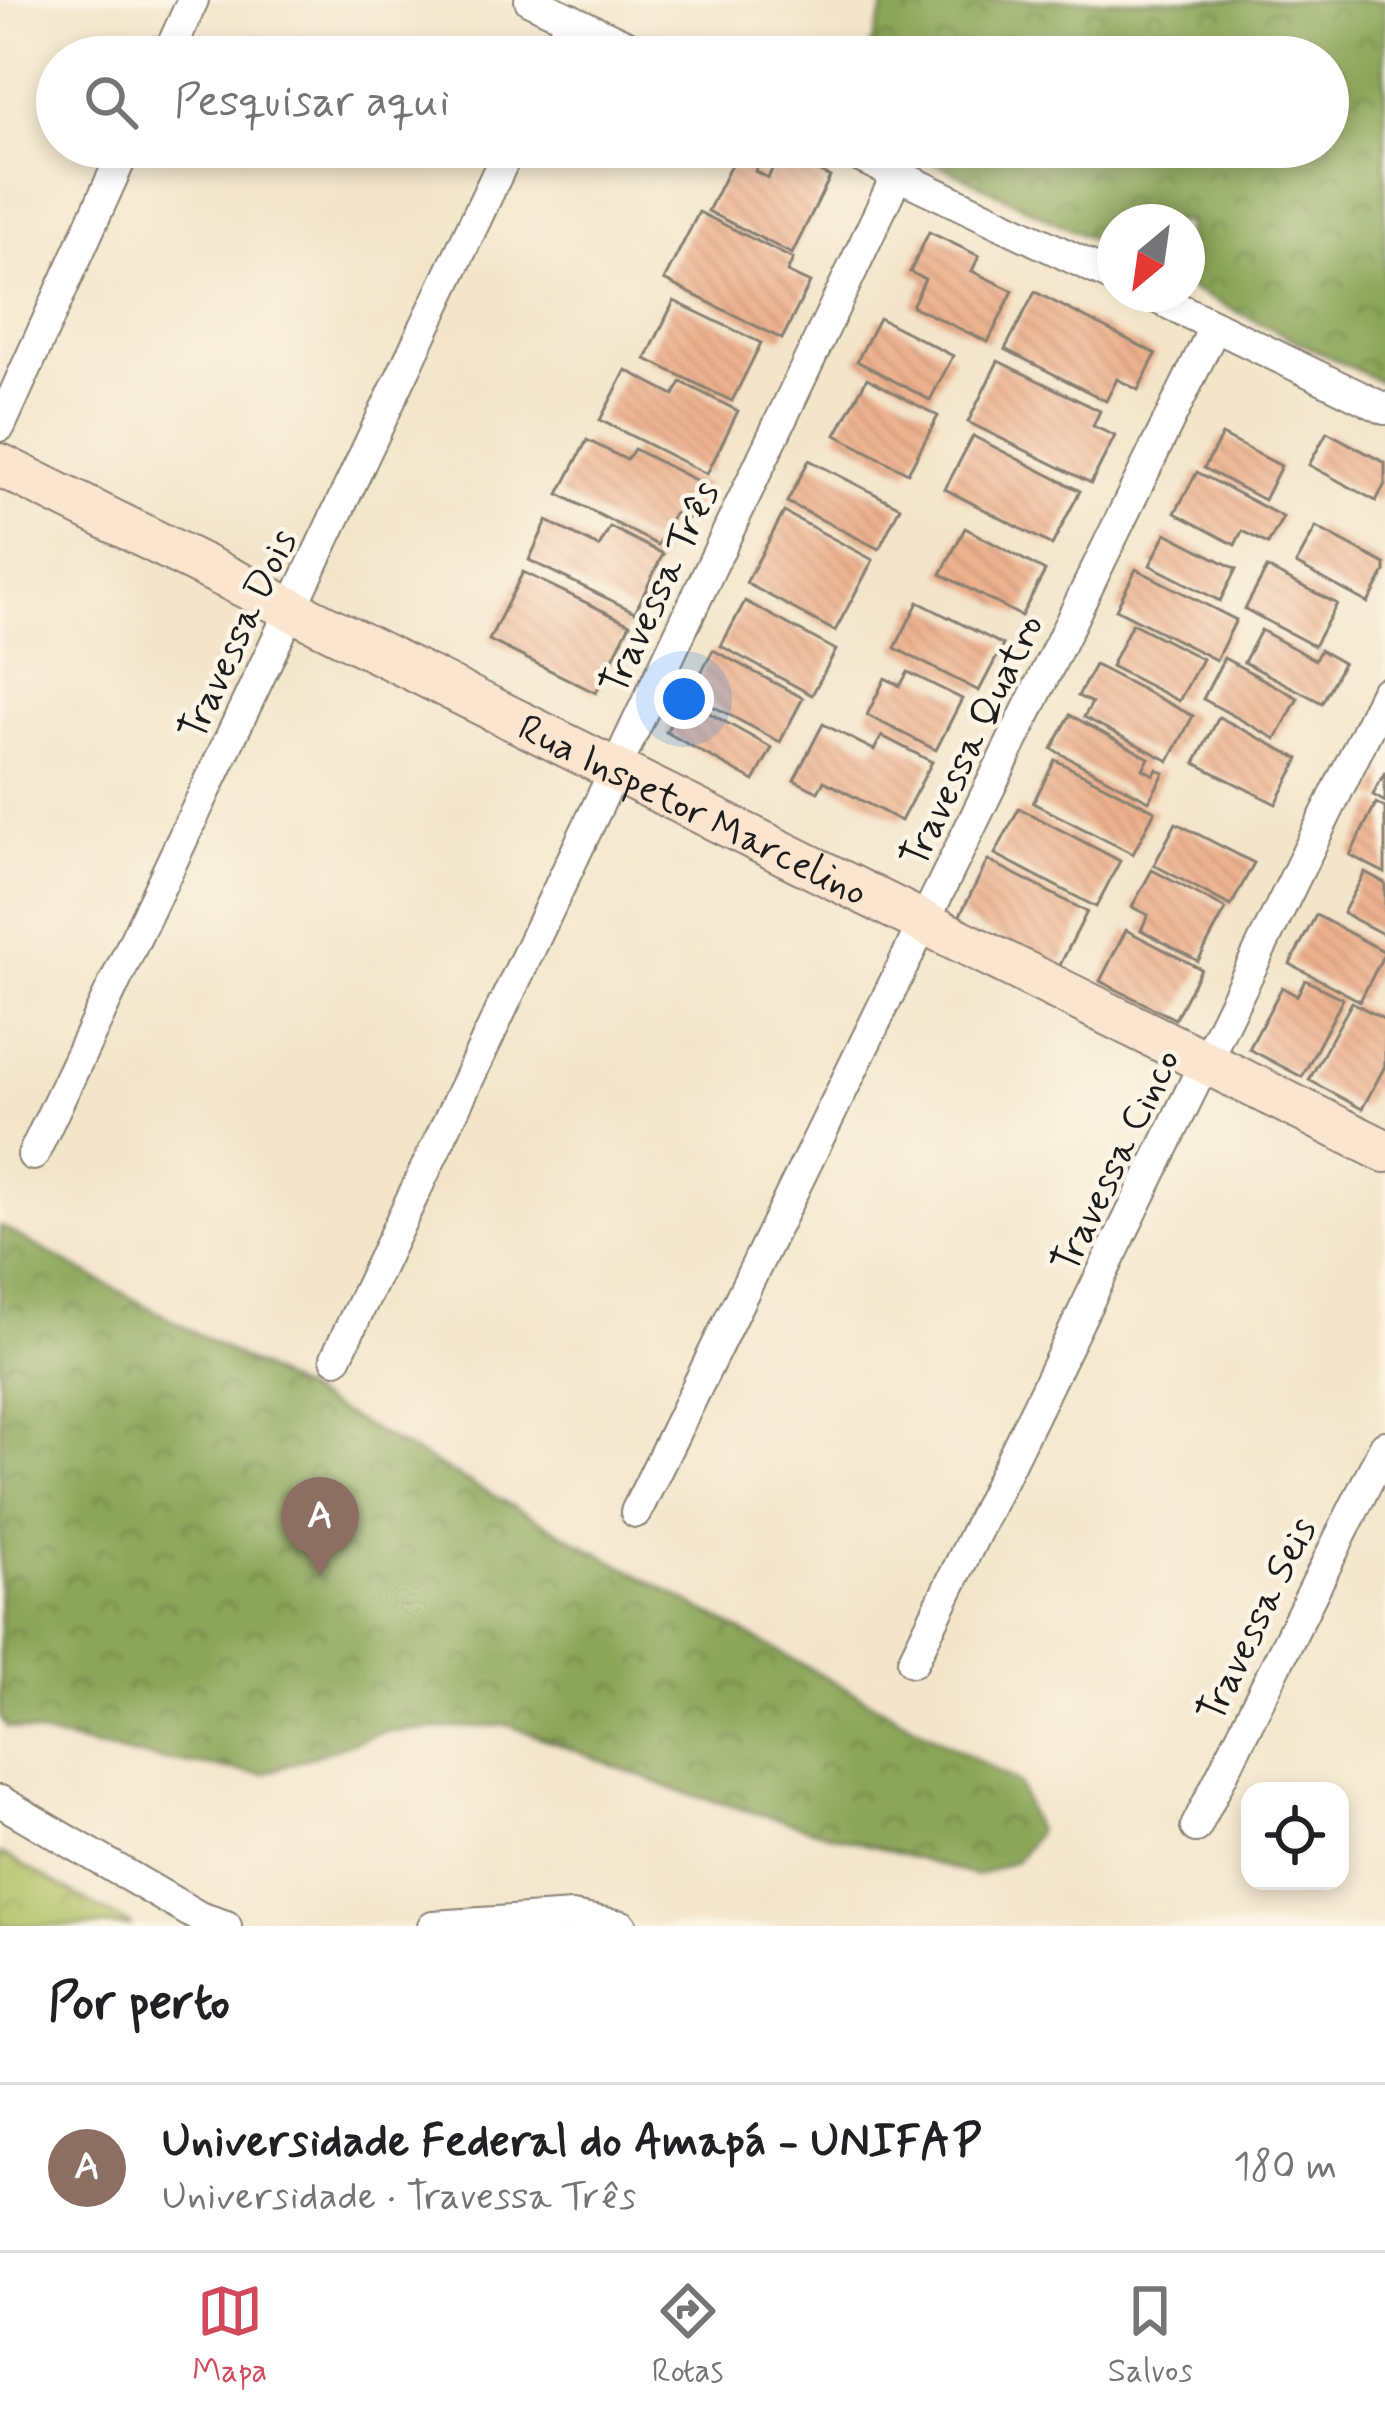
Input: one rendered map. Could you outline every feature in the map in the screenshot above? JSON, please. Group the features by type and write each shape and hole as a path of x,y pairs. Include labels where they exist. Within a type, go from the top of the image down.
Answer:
{"street":[{"path":"177,36 193,0"},
{"path":"530,0 606,36"},
{"path":"563,36 571,19"},
{"path":"0,426 117,168"},
{"name":"Travessa Dois","path":"33,1154 500,168"},
{"path":"882,168 1097,269"},
{"name":"Travessa Três","path":"336,1358 897,175"},
{"path":"1186,312 1385,409"},
{"name":"Travessa Quatro","path":"637,1512 1215,326"},
{"name":"Rua Inspetor Marcelino","path":"0,465 1385,1151"},
{"name":"Travessa Cinco","path":"914,1661 1385,693"},
{"name":"Travessa Seis","path":"1196,1827 1385,1445"},
{"path":"0,1801 199,1917 226,1926"},
{"path":"433,1926 572,1917 622,1926"}],"green space":[{"path":"887,0 1385,0 1385,384 1205,296 1205,204 1097,204 1097,242 946,168 1349,168 1349,36 874,36"},
{"path":"0,1226 1019,1783 1037,1832 1017,1860 976,1876 679,1791 509,1725 382,1732 262,1774 132,1755 7,1727 0,1716"},
{"path":"0,1853 132,1926 0,1926"}],"building":[{"path":"730,168 756,168 768,178 773,168 812,168 830,177 792,254 708,211"},
{"path":"699,212 793,259 787,272 810,283 782,339 664,280"},
{"path":"929,232 979,256 972,271 1013,291 988,342 912,306 925,279 910,272"},
{"path":"1035,292 1156,354 1138,390 1117,379 1106,401 1005,349"},
{"path":"674,301 761,343 732,401 646,359"},
{"path":"879,318 953,356 930,400 857,361"},
{"path":"998,361 1100,411 1093,426 1115,436 1091,483 968,422"},
{"path":"626,370 674,395 681,382 738,411 707,474 600,420"},
{"path":"867,378 938,416 908,473 836,435"},
{"path":"1327,432 1385,463 1385,484 1376,501 1309,465"},
{"path":"1222,435 1281,466 1264,500 1204,468"},
{"path":"973,436 1080,491 1052,545 945,489"},
{"path":"587,440 627,460 634,449 705,485 687,520 674,513 658,545 559,494"},
{"path":"809,460 900,507 879,549 787,502"},
{"path":"1197,472 1283,517 1268,544 1242,531 1235,545 1175,513"},
{"path":"784,512 873,560 835,631 746,583"},
{"path":"547,521 599,547 610,527 663,554 635,612 529,560"},
{"path":"1316,527 1385,564 1368,603 1296,564"},
{"path":"965,528 1045,571 1021,616 941,574"},
{"path":"1166,533 1236,569 1220,601 1150,565"},
{"path":"1267,568 1337,604 1314,646 1245,609"},
{"path":"1136,569 1236,620 1216,660 1116,609"},
{"path":"523,572 630,624 596,693 489,640"},
{"path":"745,601 836,650 812,695 721,646"},
{"path":"918,602 1003,645 979,691 895,648"},
{"path":"1132,623 1202,659 1179,701 1111,666"},
{"path":"1261,630 1315,660 1320,650 1343,663 1322,703 1244,662"},
{"path":"713,650 803,698 780,742 690,694"},
{"path":"1224,658 1298,698 1276,739 1203,699"},
{"path":"1095,665 1193,716 1169,761 1084,717 1092,703 1078,696"},
{"path":"908,672 962,699 936,750 867,715 885,678 900,686"},
{"path":"684,699 772,748 754,781 666,732"},
{"path":"1070,715 1149,758 1143,769 1154,775 1157,769 1164,773 1149,801 1052,749"},
{"path":"1219,717 1299,759 1276,804 1195,763"},
{"path":"823,724 874,750 882,736 932,762 901,821 824,781 818,792 794,780"},
{"path":"1055,760 1155,811 1133,854 1033,803"},
{"path":"1385,772 1385,802 1373,795"},
{"path":"1376,803 1385,808 1385,873 1350,855"},
{"path":"1019,808 1120,861 1096,907 995,854"},
{"path":"1176,823 1254,863 1231,906 1154,865"},
{"path":"988,860 1087,912 1058,969 959,917"},
{"path":"1152,870 1226,909 1198,961 1141,930 1148,915 1132,907"},
{"path":"1365,872 1385,883 1385,935 1343,913"},
{"path":"1316,915 1385,952 1360,1001 1290,964"},
{"path":"1126,930 1201,969 1175,1019 1100,981"},
{"path":"1305,980 1343,999 1302,1077 1249,1049 1282,987 1297,996"},
{"path":"1352,1002 1385,1020 1385,1066 1362,1109 1309,1080"}],"place":[{"name":"Universidade Federal do Amapá - UNIFAP","path":"320,1576"}]}
